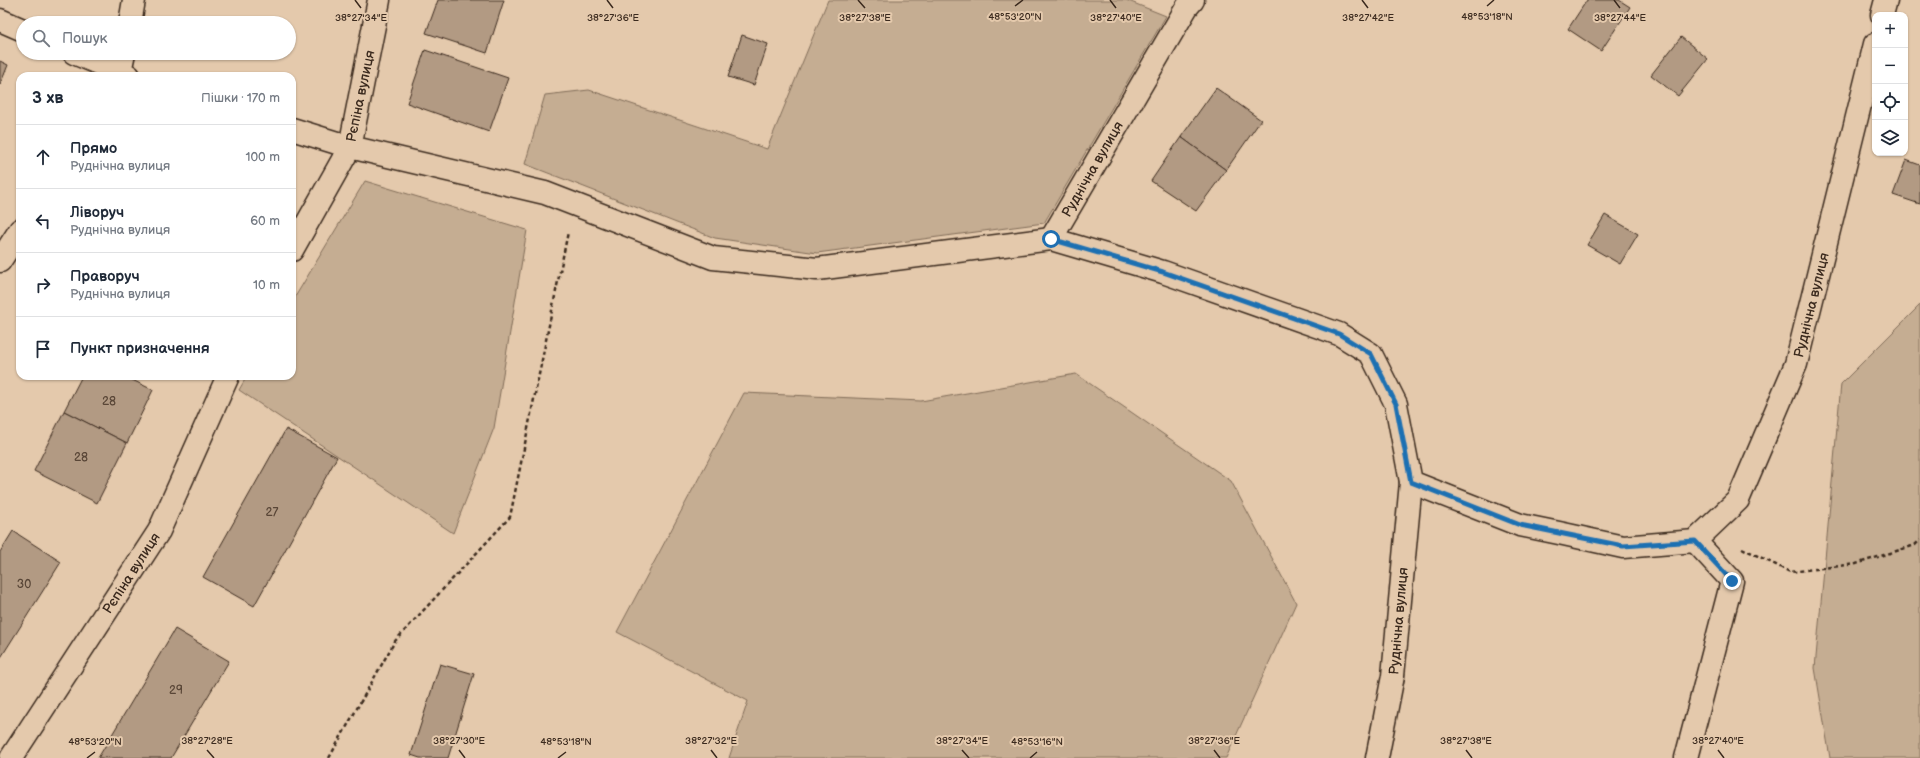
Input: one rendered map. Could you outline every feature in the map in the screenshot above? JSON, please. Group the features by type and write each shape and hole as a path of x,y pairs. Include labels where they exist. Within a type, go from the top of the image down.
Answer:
{"street":[{"path":"131,16 134,0"},
{"name":"Рєпіна вулиця","path":"296,243 350,147 379,0"},
{"path":"1883,12 1886,0"},
{"name":"Руднічна вулиця","path":"1184,2 1051,239 1163,272 1339,334 1371,354 1396,404 1411,482 1394,676 1377,758"},
{"path":"0,20 16,27"},
{"name":"Руднічна вулиця","path":"1695,541 1738,500 1796,364 1874,48"},
{"path":"94,60 123,70"},
{"path":"296,130 350,147 545,193 713,258 817,269 1051,239"},
{"path":"0,261 16,236"},
{"name":"Рєпіна вулиця","path":"11,758 159,531 226,380"},
{"path":"1411,482 1520,525 1580,538 1623,546 1695,541 1732,581 1686,758"}],"path":[{"path":"329,758 395,641 510,517 574,204"},
{"path":"1737,546 1790,572 1856,564 1915,545 1920,540"}],"shaded area":[{"path":"828,0 1126,0 1166,16 1044,223 817,253 715,238 525,164 545,95 589,90 767,149"},
{"path":"365,181 527,230 494,428 453,533 239,390 245,380 296,380 296,295"},
{"path":"1920,305 1920,758 1830,758 1815,668 1841,384"},
{"path":"1076,374 1231,481 1296,603 1226,758 729,758 748,701 617,632 744,393 921,401"}],"building":[{"path":"438,0 504,0 487,53 426,33"},
{"path":"1587,0 1619,0 1630,7 1601,51 1568,29"},
{"path":"742,35 768,44 754,85 728,77"},
{"path":"1681,37 1708,59 1678,96 1651,75"},
{"path":"425,50 508,78 489,132 407,103"},
{"path":"0,61 8,65 0,85"},
{"path":"1216,88 1261,120 1226,170 1181,137"},
{"path":"1181,137 1226,170 1196,211 1151,181"},
{"path":"1906,160 1920,165 1920,204 1893,195"},
{"path":"1605,215 1638,234 1620,264 1587,245"},
{"path":"80,380 132,380 153,390 127,443 64,411"},
{"path":"64,411 127,443 97,503 34,471"},
{"path":"286,429 337,457 254,606 203,577"},
{"path":"13,531 61,562 0,659 0,552"},
{"path":"175,629 229,661 171,758 98,758"},
{"path":"440,664 474,674 448,758 420,758 411,755"}],"route":[{"path":"1051,239 1163,272 1339,334 1371,354 1396,404 1411,482 1520,525 1623,546 1695,541 1732,581"}]}
